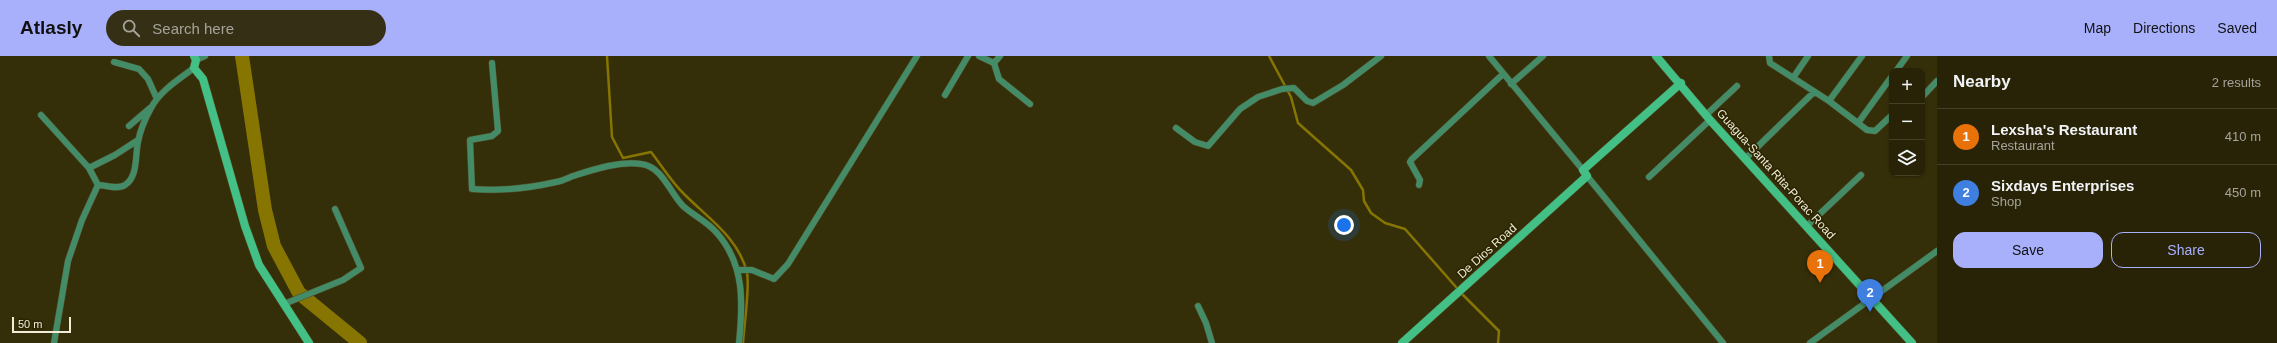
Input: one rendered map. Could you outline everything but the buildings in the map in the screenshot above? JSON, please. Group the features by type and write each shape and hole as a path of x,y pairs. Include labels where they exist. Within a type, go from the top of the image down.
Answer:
{"street":[{"path":"129,126 151,107 195,61 205,56"},
{"path":"740,270 752,270 774,278 788,264 916,56"},
{"path":"945,95 968,56"},
{"path":"979,56 994,63 999,79 1030,104"},
{"path":"994,63 1000,56"},
{"path":"1176,128 1195,142 1208,146 1240,109 1258,98 1285,88 1294,88 1307,101 1312,103 1343,84 1381,56"},
{"path":"1489,56 1723,343"},
{"path":"1511,84 1543,56"},
{"name":"Guagua-Santa Rita-Porac Road","path":"1656,56 1681,83 1708,117 1912,343"},
{"path":"1769,56 1770,64 1829,101 1872,132 1889,118"},
{"path":"1793,78 1808,56"},
{"path":"1829,101 1862,56"},
{"path":"1898,68 1907,56"},
{"path":"195,61 203,78 244,226 259,265 287,302 309,343"},
{"path":"114,62 139,69 148,79 157,99"},
{"path":"492,63 498,131 492,136 470,140 472,189 524,186 557,182 611,166 648,165 668,184 682,205 698,215 716,232 740,270 741,288 739,343"},
{"path":"1419,185 1420,180 1410,162 1412,159 1503,74"},
{"path":"1858,123 1889,80"},
{"path":"1925,94 1937,81"},
{"name":"De Dios Road","path":"1402,343 1465,288 1681,83"},
{"path":"1649,177 1737,86"},
{"path":"1746,158 1814,92"},
{"path":"41,115 88,168 98,184 116,187 124,186 130,180 134,172 138,140 151,107"},
{"path":"88,168 115,155 138,140"},
{"path":"1807,226 1861,175"},
{"path":"54,343 68,261 82,220 98,184"},
{"path":"287,302 342,280 361,268 335,209"},
{"path":"1810,343 1937,251"},
{"path":"1198,306 1206,323 1212,343"}],"waterway":[{"path":"242,56 265,210 274,246 299,293 360,343"},
{"path":"607,56 612,137 623,158 651,152 680,190 730,239 743,261 748,279 743,343"},
{"path":"1269,56 1291,97 1298,123 1351,170 1363,190 1364,201 1371,213 1385,223 1405,229 1463,295 1499,331 1498,343"}],"place":[{"name":"Lexsha's Restaurant","path":"1820,283"},
{"name":"Sixdays Enterprises","path":"1870,312"}]}
